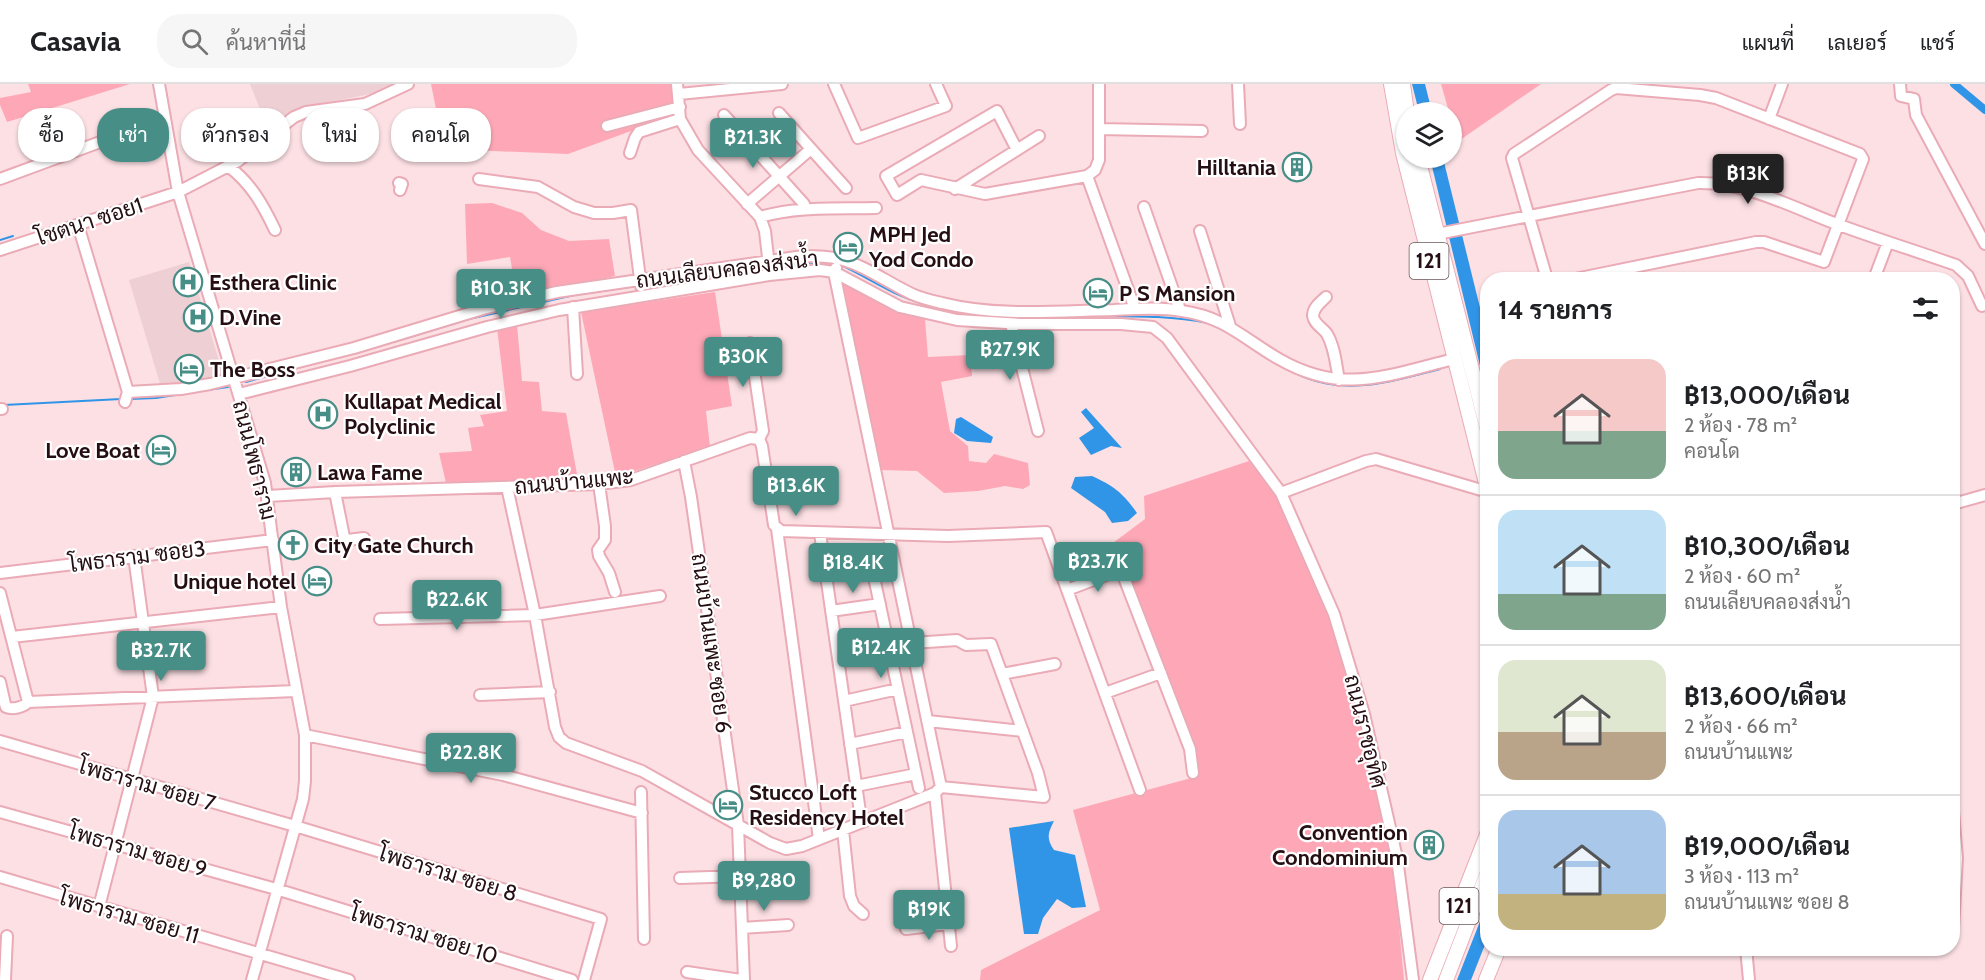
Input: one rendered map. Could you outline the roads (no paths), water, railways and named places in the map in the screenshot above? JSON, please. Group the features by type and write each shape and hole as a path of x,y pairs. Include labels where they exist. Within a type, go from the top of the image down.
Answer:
{"main road":[{"name":"121","path":"1391,84 1403,153 1480,457"},
{"path":"1403,84 1405,102"},
{"name":"121","path":"1420,168 1480,401"},
{"name":"121","path":"1430,980 1480,852"},
{"name":"121","path":"1446,980 1480,892"},
{"path":"1486,980 1496,956"}],"street":[{"name":"ถนนโพธาราม","path":"159,84 163,108"},
{"name":"โชตนา ซอย1","path":"0,250 178,192 254,151 294,117 306,112 365,104 408,84"},
{"path":"770,275 765,231 759,217 698,150 680,119 678,89 782,84"},
{"path":"834,84 858,138 946,106 936,84"},
{"path":"1017,150 997,111 886,176 897,195 921,180 985,194 1087,176 1095,170 1099,160 1099,84"},
{"path":"1238,84 1240,124"},
{"path":"1768,119 1782,84"},
{"path":"1900,84 1901,96 1914,99 1916,115 1985,244"},
{"path":"1545,272 1512,158 1514,154 1616,88 1716,98 1860,154 1863,159 1824,262 1764,242 1756,242 1628,272"},
{"path":"607,126 680,107"},
{"path":"779,113 846,188"},
{"path":"724,115 804,204"},
{"path":"630,153 639,132 680,119"},
{"path":"1100,129 1202,131"},
{"path":"955,189 1039,136"},
{"name":"ถนนโพธาราม","path":"169,141 178,192 267,496 280,607 304,735 303,799 252,980"},
{"path":"0,179 97,143"},
{"path":"747,204 811,149"},
{"path":"228,166 244,177 265,209 274,230"},
{"path":"1087,176 1135,309"},
{"path":"479,179 538,187 574,207 594,213 631,210 642,296"},
{"path":"1437,234 1698,183 1716,183 1747,190 1956,265 1968,276 1982,306"},
{"path":"1144,207 1180,310"},
{"path":"759,217 796,211 876,208"},
{"name":"ถนนเลียบคลองส่งน้ำ","path":"78,225 126,397 234,378 354,348 486,308 557,292 803,256 824,256 856,264 914,295 944,304 1014,311 1180,310 1212,318 1230,326 1278,358 1300,369 1339,380 1375,378 1454,359"},
{"path":"1200,231 1230,326"},
{"path":"1877,272 1888,242"},
{"path":"840,259 834,272 928,721 938,790 951,946"},
{"name":"ถนนเลียบคลองส่งน้ำ","path":"239,394 380,358 488,327 573,308 770,275 820,270 834,272 900,307 957,320 1011,324 1121,324 1153,327"},
{"path":"1326,297 1316,306 1313,317 1326,333 1333,347 1339,380"},
{"path":"573,308 577,374"},
{"path":"1151,310 1153,327"},
{"path":"1011,324 1038,431"},
{"name":"ถนนราชอุทิศ","path":"1153,327 1167,338 1281,493 1334,614 1364,714 1397,858 1413,980"},
{"path":"750,343 763,431 759,439 774,525 777,529 819,839"},
{"name":"ถนนบ้านแพะ","path":"267,496 599,484 631,480 750,438 759,439"},
{"path":"1281,493 1376,459 1480,481"},
{"name":"ถนนบ้านแพะ ซอย 6","path":"684,461 692,497 738,825 743,980"},
{"path":"599,484 605,540 598,552 609,573 615,592"},
{"path":"507,487 535,615 555,727 559,737 566,743 642,771 770,843 786,849 819,839 938,790 1044,797 1038,773 991,644 966,645 957,640 912,643"},
{"path":"336,492 344,537 346,540 364,538"},
{"path":"1960,502 1985,495"},
{"path":"777,529 889,535 991,535 1046,532 1140,790"},
{"path":"820,533 860,812"},
{"name":"โพธาราม ซอย3","path":"0,573 273,540"},
{"path":"1113,549 1191,749 1193,773"},
{"path":"99,907 153,697 134,556"},
{"path":"825,571 871,563 919,789"},
{"path":"1067,590 1120,570"},
{"path":"0,593 28,702"},
{"path":"380,619 535,615 660,596"},
{"path":"831,612 880,604"},
{"path":"12,638 280,607"},
{"path":"838,658 889,646"},
{"path":"1002,674 1055,664"},
{"path":"1105,693 1161,673"},
{"path":"0,682 6,707 12,709 28,702 295,691"},
{"path":"844,701 898,689"},
{"path":"480,694 550,692"},
{"path":"928,721 1023,731"},
{"path":"850,744 907,732"},
{"path":"304,735 503,775 642,813"},
{"name":"โพธาราม ซอย 7","path":"0,741 295,826"},
{"path":"856,786 916,774"},
{"path":"641,792 644,939"},
{"name":"โพธาราม ซอย 9","path":"0,812 276,889"},
{"name":"โพธาราม ซอย 8","path":"295,826 601,919 584,980"},
{"path":"843,830 850,896 854,906 863,914"},
{"path":"680,878 774,875"},
{"name":"โพธาราม ซอย 11","path":"0,878 349,980"},
{"name":"โพธาราม ซอย 10","path":"276,889 572,980"},
{"path":"906,929 948,924"},
{"path":"742,928 788,925"},
{"path":"5,980 7,936"},
{"path":"1747,956 1749,980"},
{"path":"687,972 743,980"}],"water":[{"path":"1412,84 1425,84 1430,102 1416,102"},
{"path":"1432,168 1445,168 1480,308 1480,366"},
{"path":"1086,408 1122,448 1111,446 1091,455 1079,438 1094,428 1081,412"},
{"path":"961,417 993,437 991,443 967,441 954,433 956,419"},
{"path":"1092,476 1118,491 1137,513 1128,521 1112,523 1105,512 1071,488 1075,477"},
{"path":"1054,821 1049,832 1050,842 1054,850 1075,855 1086,907 1072,908 1057,899 1043,918 1038,934 1024,934 1009,828"},
{"path":"1480,921 1480,956 1471,980 1457,980"}],"waterway":[{"path":"1954,84 1985,110"},
{"path":"0,240 13,236"},
{"path":"772,267 826,262"},
{"path":"841,265 897,294 933,306"},
{"path":"645,285 767,268"},
{"path":"393,342 469,319 574,295 636,286"},
{"path":"1073,316 1158,317 1208,323"},
{"path":"246,382 330,359"},
{"path":"1288,369 1307,378 1344,386 1382,383 1440,369"},
{"path":"193,392 228,387"},
{"path":"130,399 181,394"},
{"path":"4,405 121,399"}],"place":[{"name":"Hilltania","path":"1297,167"},
{"name":"MPH Jed Yod Condo","path":"848,247"},
{"name":"Esthera Clinic","path":"188,282"},
{"name":"P S Mansion","path":"1098,293"},
{"name":"D.Vine","path":"198,317"},
{"name":"The Boss","path":"189,369"},
{"name":"Kullapat Medical Polyclinic","path":"323,414"},
{"name":"Love Boat","path":"161,450"},
{"name":"Lawa Fame","path":"296,472"},
{"name":"City Gate Church","path":"293,545"},
{"name":"Unique hotel","path":"317,581"},
{"name":"Stucco Loft Residency Hotel","path":"728,805"},
{"name":"Convention Condominium","path":"1429,845"}]}
